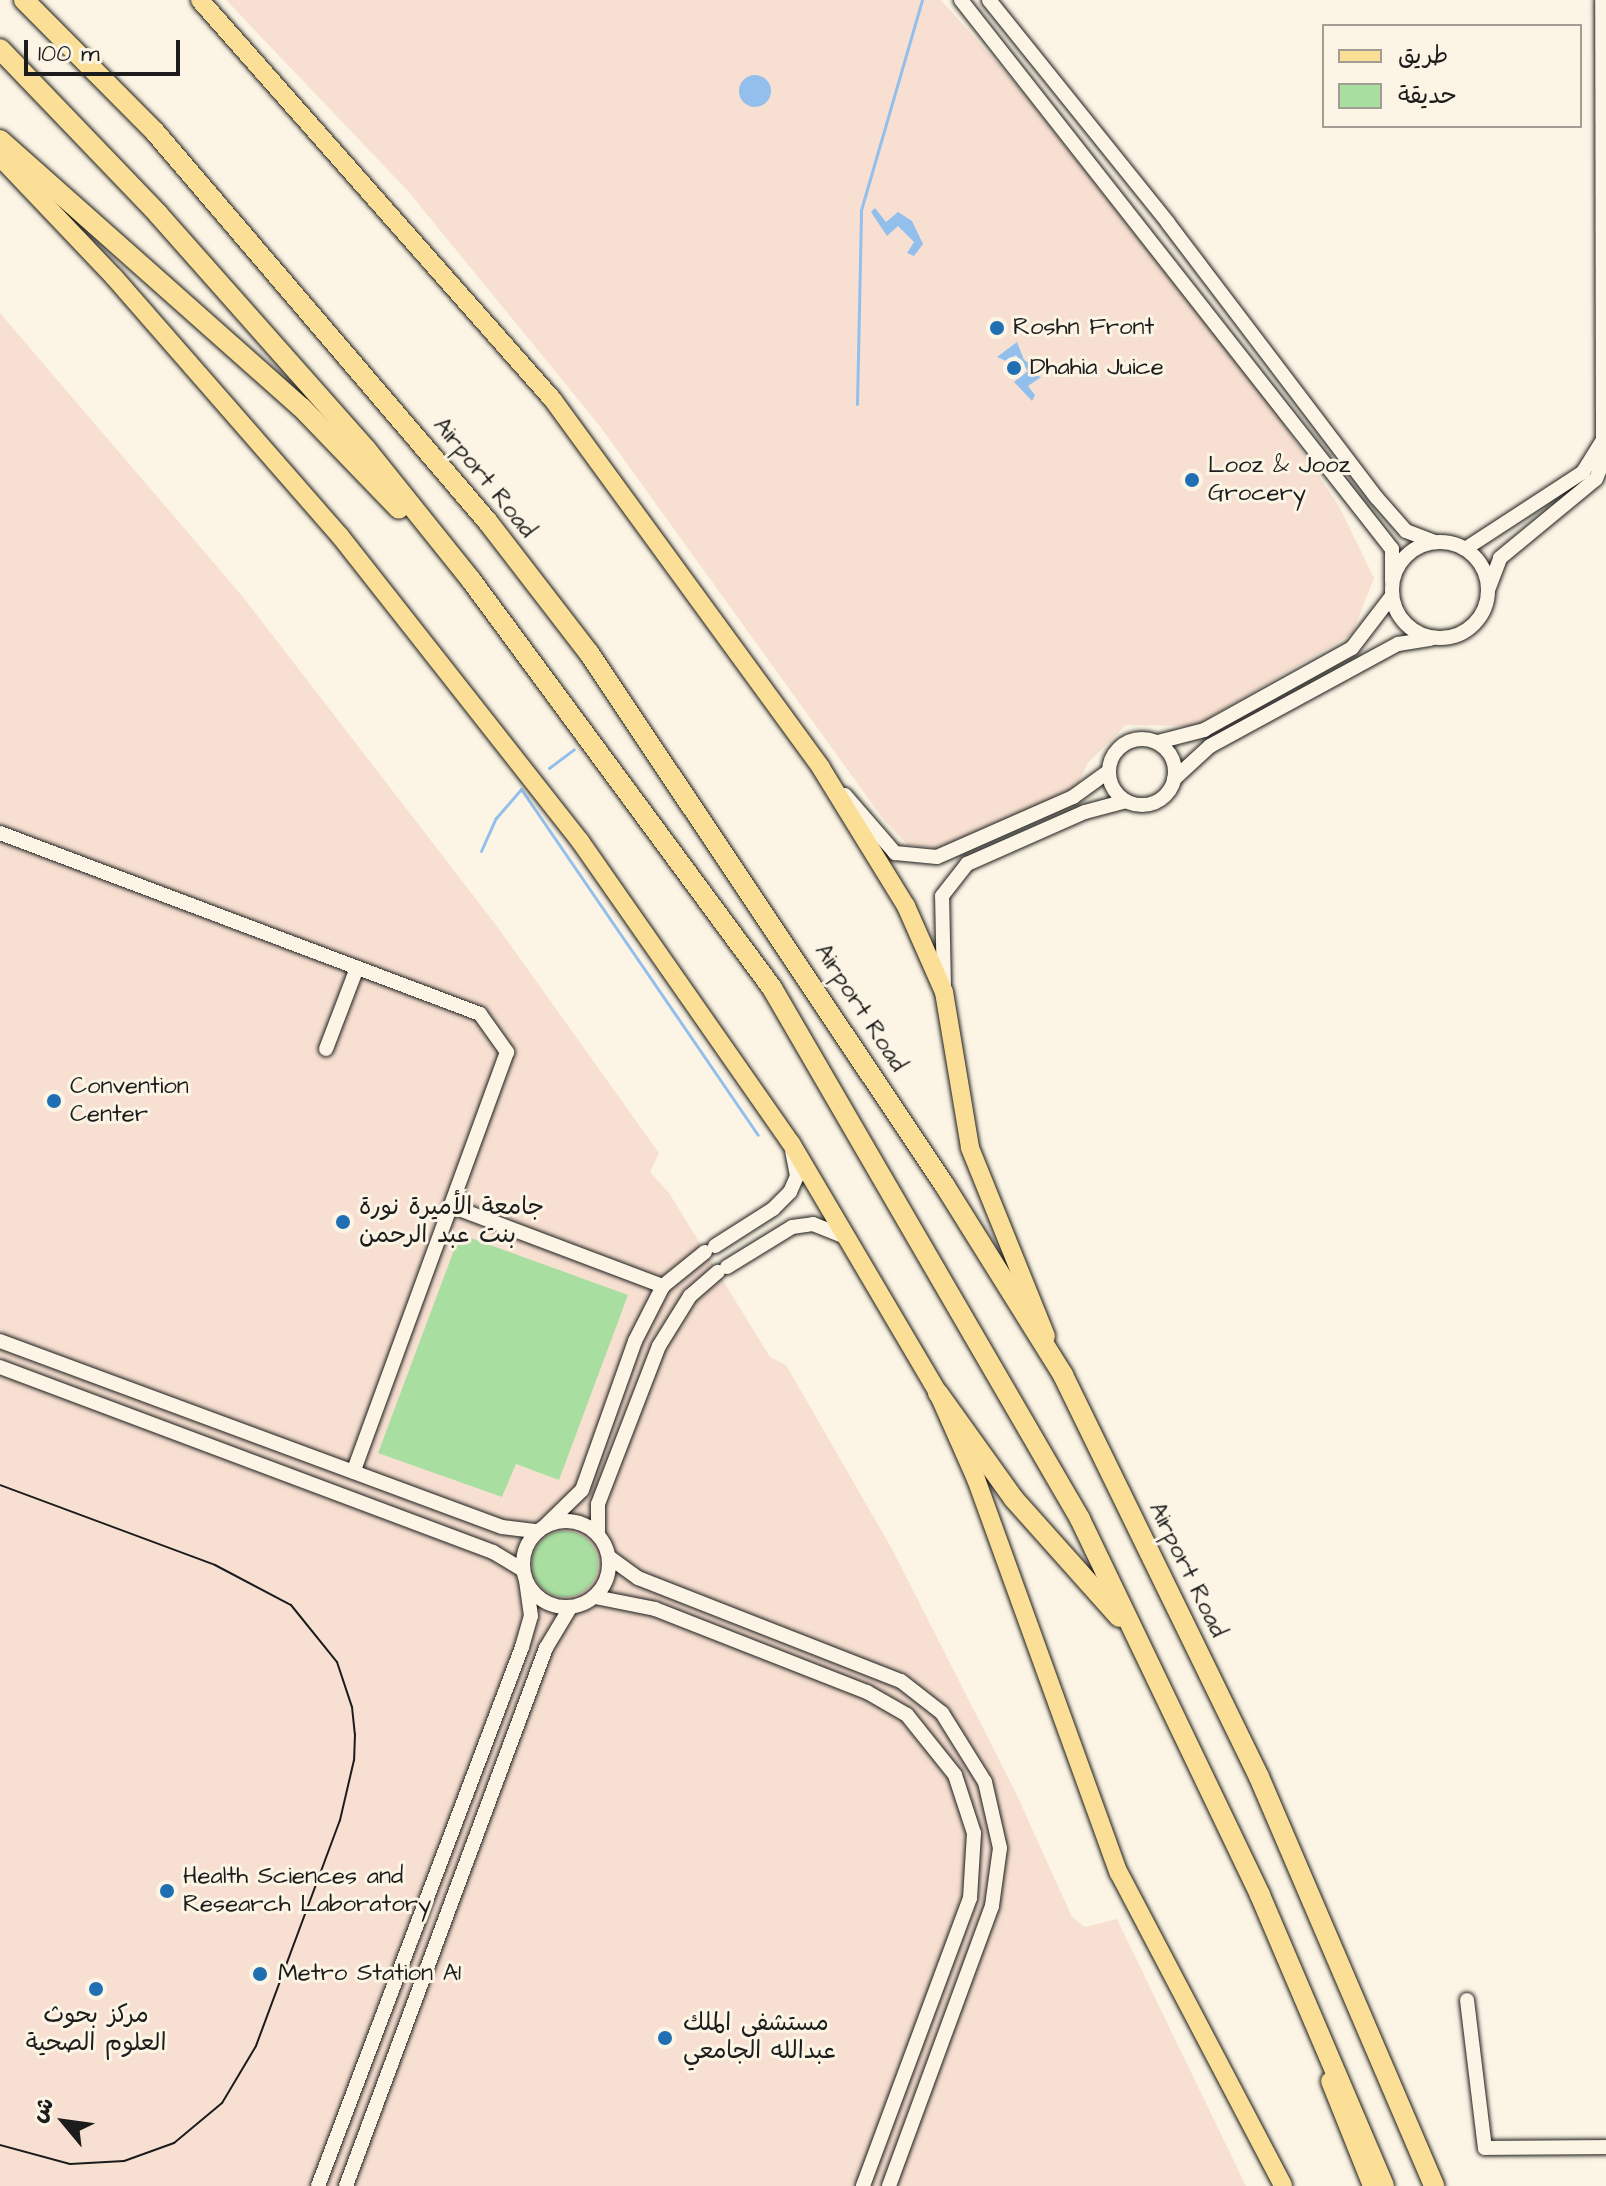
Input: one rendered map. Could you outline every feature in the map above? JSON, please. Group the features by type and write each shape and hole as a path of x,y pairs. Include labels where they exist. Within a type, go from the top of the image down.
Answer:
{"highway":[{"name":"Airport Road","path":"24,0 165,143 488,522 589,653 804,969 1063,1375 1259,1777 1434,2186"},
{"path":"0,49 147,202 356,437 478,590 772,988 1080,1519 1260,1895 1384,2186"},
{"path":"0,140 301,407 478,590"},
{"path":"772,988 804,969"},
{"path":"938,1393 1014,1499 1134,1634"}],"main road":[{"path":"200,0 553,400 821,768 906,906 944,992 970,1148 1063,1375"},
{"path":"0,157 114,277 359,559 580,841 791,1143 938,1393 976,1479 1119,1873 1283,2186"},
{"path":"1260,1895 1372,2186"}],"street":[{"path":"961,0 1392,549 1391,597 1406,625 1434,639"},
{"path":"989,0 1168,223 1377,498 1406,531 1465,549 1478,559 1488,590"},
{"path":"944,992 942,896 967,864 1085,812 1126,801 1158,801 1174,779 1210,746 1398,644 1450,638 1472,626 1486,606 1488,590 1500,558 1596,479 1603,462 1604,437 1602,0"},
{"path":"1465,549 1583,472 1604,437"},
{"path":"1392,581 1407,555 1434,542"},
{"path":"1158,742 1204,730 1352,648 1391,597"},
{"path":"821,768 895,853 937,857 1073,797 1109,771 1122,745 1143,738 1158,742 1171,754 1174,779"},
{"path":"1109,771 1112,785 1126,801"},
{"path":"0,833 480,1014 507,1052 353,1472"},
{"path":"326,1049 357,968"},
{"path":"318,2186 522,1647 531,1616 523,1555 542,1528 582,1490 635,1341 663,1286 710,1249 773,1209 790,1192 797,1176 791,1143"},
{"path":"451,1206 663,1286"},
{"path":"847,1238 813,1224 792,1227 722,1270 690,1296 659,1346 598,1504 598,1534 609,1557 638,1578 901,1681 942,1713 985,1782 1000,1848 992,1906 889,2186"},
{"path":"0,1341 502,1527 542,1528 574,1521 598,1534"},
{"path":"0,1367 493,1552 524,1576 544,1602 570,1608"},
{"path":"346,2186 546,1648 570,1608 595,1597 604,1586 609,1557"},
{"path":"595,1597 655,1609 867,1692 907,1715 955,1775 974,1833 970,1898 863,2186"},
{"path":"1467,2000 1485,2148 1606,2147"}],"shaded area":[{"path":"226,0 941,0 1015,83 1274,410 1339,506 1374,578 1352,634 1195,726 1126,725 1088,763 1074,792 944,849 908,845 883,819 599,425 407,190"},
{"name":"جامعة الأميرة نورة بنت عبد الرحمن","path":"0,313 243,597 496,925 659,1153 650,1172 669,1193 770,1357 786,1365 892,1549 1015,1791 1072,1917 1085,1927 1117,1919 1246,2186 0,2186"}],"green space":[{"path":"460,1234 628,1295 559,1480 516,1464 502,1497 378,1453"},
{"path":"565,1531 588,1541 598,1564 588,1587 565,1597 542,1587 532,1564 542,1541"}],"water":[{"path":"755,75 766,80 771,91 766,102 755,107 744,102 739,91 744,80"},
{"path":"875,208 886,222 898,212 912,221 923,244 914,256 907,253 914,242 898,226 887,236 871,212"},
{"path":"1017,342 1024,360 1036,367 1030,374 1041,377 1028,386 1035,395 1032,401 1014,382 1028,371 1016,355 1006,361 997,357"}],"waterway":[{"path":"857,404 861,210 922,0"},
{"path":"549,768 574,749"},
{"path":"481,851 496,818 521,789 758,1135"}],"tram line":[{"path":"0,1485 215,1565 291,1605 337,1662 352,1707 355,1734 354,1760 340,1820 256,2046 222,2103 174,2143 124,2161 70,2164 0,2145"}],"place":[{"name":"Roshn Front","path":"997,328"},
{"name":"Dhahia Juice","path":"1014,368"},
{"name":"Looz & Jooz Grocery","path":"1192,480"},
{"name":"Convention Center","path":"54,1101"},
{"name":"جامعة الأميرة نورة بنت عبد الرحمن","path":"343,1222"},
{"name":"Health Sciences and Research Laboratory","path":"167,1891"},
{"name":"Metro Station A1","path":"260,1974"},
{"name":"مركز بحوث العلوم الصحية","path":"96,1989"},
{"name":"مستشفى الملك عبدالله الجامعي","path":"665,2038"}]}
